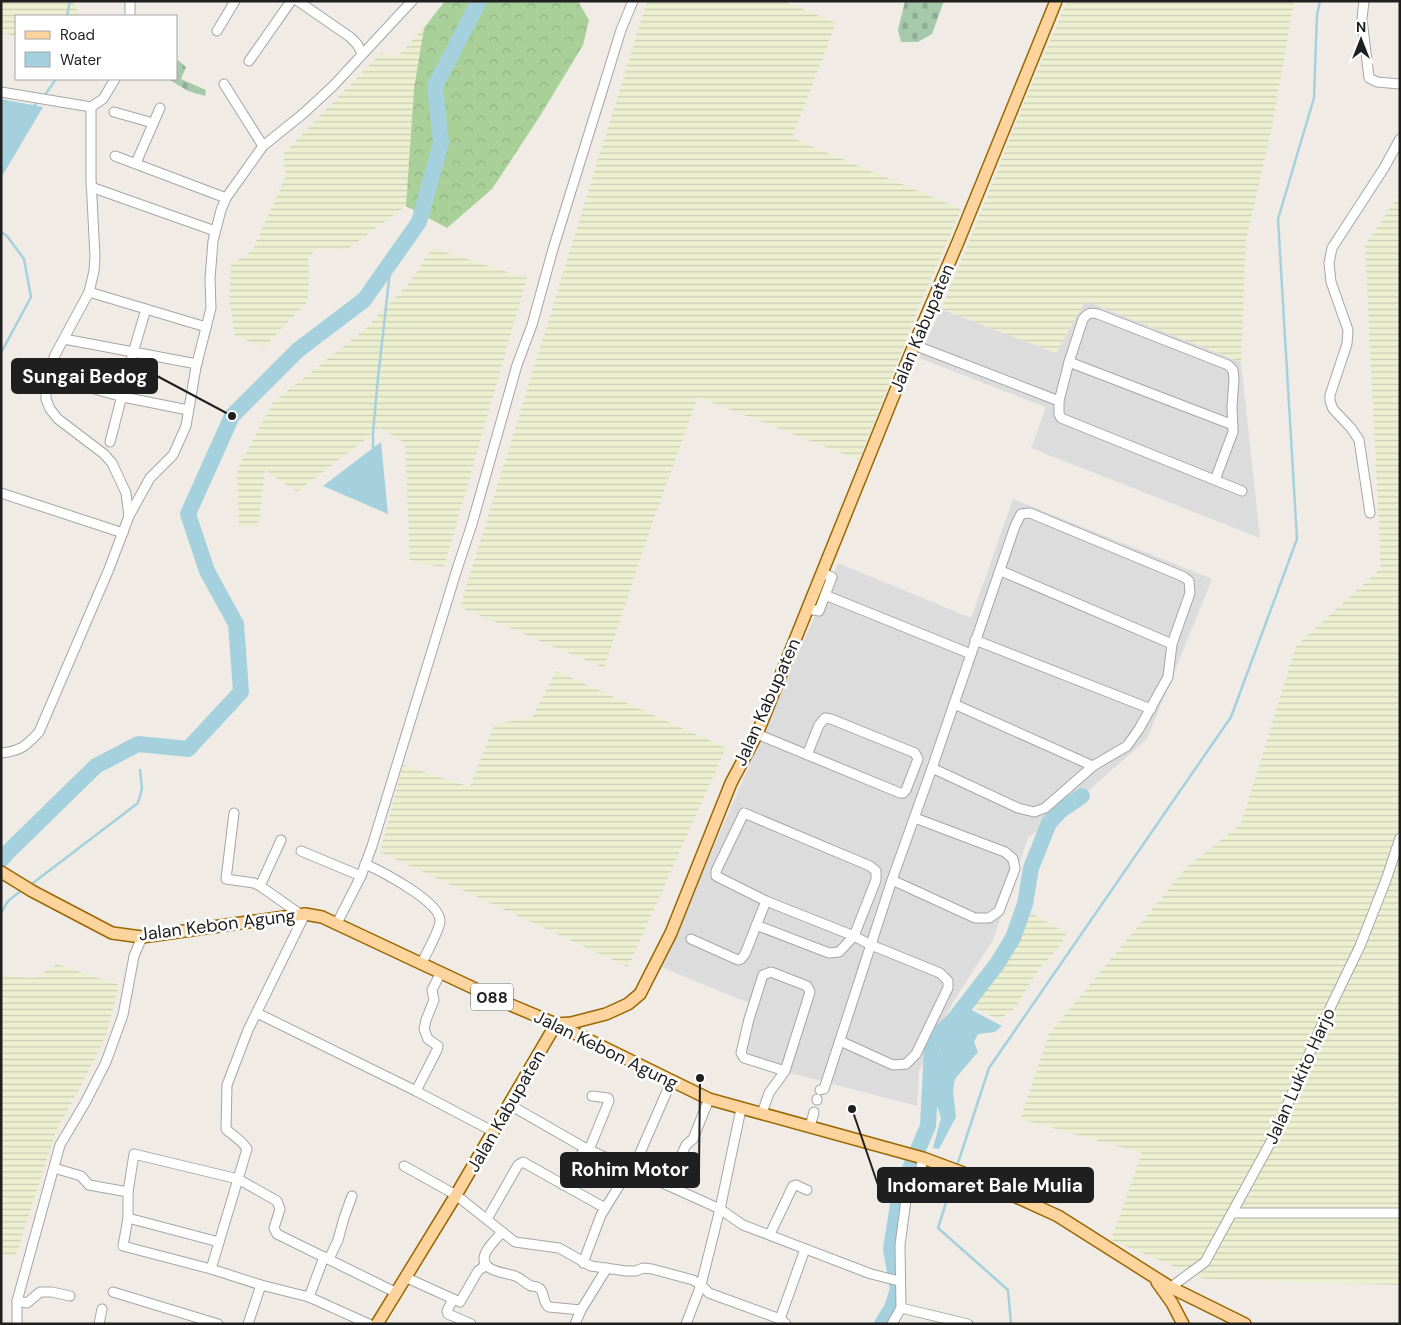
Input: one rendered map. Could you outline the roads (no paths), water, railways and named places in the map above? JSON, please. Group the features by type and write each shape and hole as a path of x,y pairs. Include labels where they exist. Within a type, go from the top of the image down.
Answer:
{"main road":[{"name":"Jalan Kabupaten","path":"377,1324 494,1132 556,1024 571,1023 606,1014 628,1004 640,994 671,932 731,783 757,734 914,345 1056,1"},
{"name":"Jalan Kebon Agung","path":"1,872 32,891 112,933 142,937 302,914 322,917 499,1000 556,1024 709,1099 923,1158 966,1174 1058,1216 1151,1275 1167,1289 1182,1324"},
{"path":"1167,1289 1245,1324"}],"street":[{"path":"130,1 130,15"},
{"path":"217,31 234,1"},
{"path":"250,61 291,1"},
{"path":"1,753 17,752 39,732 129,516 150,478 172,455 186,426 197,364 211,308 210,279 215,231 226,198 263,146 304,113 334,84 412,1"},
{"path":"337,923 366,864 472,524 517,365 535,318 553,249 621,30 633,1"},
{"path":"1364,1 1362,19 1369,78 1376,82 1400,84"},
{"path":"302,3 350,36 362,53"},
{"path":"1,92 91,107 103,99 114,80"},
{"path":"224,84 263,146"},
{"path":"91,107 91,187 95,256 88,292 55,355 46,380 46,399 50,409 58,419 104,454 112,464 126,493 129,516"},
{"path":"136,163 160,108"},
{"path":"114,112 153,123"},
{"path":"1370,514 1359,440 1351,428 1333,409 1330,401 1330,395 1347,344 1348,330 1331,282 1329,263 1332,248 1384,168 1400,139"},
{"path":"115,156 226,198"},
{"path":"91,187 215,231"},
{"path":"88,292 206,327"},
{"path":"110,442 146,309"},
{"path":"1215,480 1233,432 1233,370 1228,365 1098,314 1091,312 1087,314 1083,319 1069,362 1060,402 1059,414 1062,418 1242,492"},
{"path":"64,339 197,364"},
{"path":"914,345 1060,402"},
{"path":"1069,362 1233,426"},
{"path":"66,381 122,397 188,410"},
{"path":"1,493 122,533"},
{"path":"818,1097 824,1089 892,880 1015,526 1022,514 1025,513 1184,577 1189,581 1190,593 1172,644 1168,677 1151,710 1127,746 1093,766 1045,808 1034,812 1018,808 932,768"},
{"path":"1001,570 1172,644"},
{"path":"808,608 818,611 832,577 822,572"},
{"path":"825,595 971,654"},
{"path":"976,640 1151,710"},
{"path":"954,704 1093,766"},
{"path":"757,734 807,755 900,793 906,790 918,759 914,753 825,718 819,725 807,755"},
{"path":"211,1269 247,1149 243,1142 233,1137 226,1129 227,1084 248,1030 302,914 254,883 226,879 234,813"},
{"path":"756,925 829,953 840,952 854,936 876,880 876,871 870,866 744,813 716,871 716,876 766,901 854,936 871,945 940,973 948,981 948,988 916,1054 906,1064 893,1065 840,1041"},
{"path":"892,880 975,918 989,918 998,912 1015,869 1012,859 1005,852 914,818"},
{"name":"Jalan Lukito Harjo","path":"1167,1289 1205,1262 1273,1138 1320,1029 1360,946 1400,838"},
{"path":"260,886 281,840"},
{"path":"301,851 361,876"},
{"path":"366,864 397,879 439,913 440,924 422,963"},
{"path":"691,940 738,960 741,959 745,954 766,901"},
{"path":"17,1324 17,1301 60,1145 85,1103 106,1062 122,1015 134,956 142,937"},
{"path":"416,1091 438,1046 428,1039 424,1029 434,1000 432,990 441,972"},
{"path":"762,1113 769,1093 785,1071 810,992 807,986 771,972 763,976 749,1019 741,1053 744,1058 785,1071"},
{"path":"256,1013 416,1091 494,1132"},
{"path":"583,1262 604,1208 632,1169 671,1082"},
{"path":"563,1185 587,1149 609,1101 608,1098 592,1096"},
{"path":"681,1156 686,1145 693,1139 709,1099"},
{"path":"510,1105 587,1149 720,1210 744,1225 871,1274 899,1281"},
{"path":"686,1324 701,1285 720,1210 741,1109"},
{"path":"810,1127 814,1112"},
{"path":"368,1324 309,1297 124,1247 122,1244 128,1218 128,1192 133,1155 136,1153 238,1179 278,1201 280,1209 274,1228 277,1234 397,1293"},
{"path":"892,1324 900,1308 902,1291 899,1281 900,1245 906,1200 920,1172 923,1158"},
{"path":"487,1219 518,1165 521,1163 526,1163 604,1208"},
{"path":"404,1166 456,1195 515,1242 559,1248 583,1262 607,1268 636,1271 643,1268 652,1269 693,1280 709,1293 783,1321 805,1249"},
{"path":"54,1168 81,1176 88,1185 128,1192"},
{"path":"770,1234 793,1186 796,1185 807,1190"},
{"path":"309,1297 326,1258 338,1240 352,1196"},
{"path":"1233,1213 1400,1213"},
{"path":"128,1218 219,1242"},
{"path":"502,1232 486,1251 484,1258 490,1270 518,1277 539,1288 547,1307 581,1310"},
{"path":"406,1278 458,1302 462,1301 478,1271 486,1265"},
{"path":"575,1324 581,1310 607,1268"},
{"path":"248,1324 262,1285"},
{"path":"17,1301 24,1304 27,1303 38,1293 45,1291 70,1296"},
{"path":"113,1292 218,1324"},
{"path":"453,1299 447,1312 471,1324"},
{"path":"900,1308 968,1324"},
{"path":"99,1324 102,1309"}],"water":[{"path":"1,99 43,107 1,178"},
{"path":"381,442 388,514 323,486 373,448"},
{"path":"968,1008 1002,1026 995,1032 978,1034 974,1042 978,1052 955,1079 953,1090 956,1117 939,1149 933,1148 941,1118 935,1100 937,1061 945,1034"}],"waterway":[{"path":"67,15 70,1"},
{"path":"1,860 96,766 138,744 188,749 241,692 236,624 207,571 188,514 232,416 298,350 364,300 419,222 441,143 435,86 479,1"},
{"path":"957,1166 989,1068 1231,717 1297,539 1278,219 1314,98 1317,15 1320,1"},
{"path":"45,95 55,80"},
{"path":"34,106 38,102"},
{"path":"1,232 7,236 24,259 31,297 1,353"},
{"path":"373,448 378,378 391,262"},
{"path":"29,886 138,803 142,788 140,770"},
{"path":"882,1324 892,1308 898,1289 891,1249 900,1192 928,1126 932,1047 941,1032 953,1021 997,964 1013,938 1025,904 1031,868 1049,823 1060,811 1082,796"},
{"path":"1,846 7,853"},
{"path":"1,913 8,901 22,890"},
{"path":"955,1174 938,1228 1008,1290 1011,1324"}],"place":[{"name":"Sungai Bedog","path":"232,416"},
{"name":"Rohim Motor","path":"700,1078"},
{"name":"Indomaret Bale Mulia","path":"852,1109"}]}
